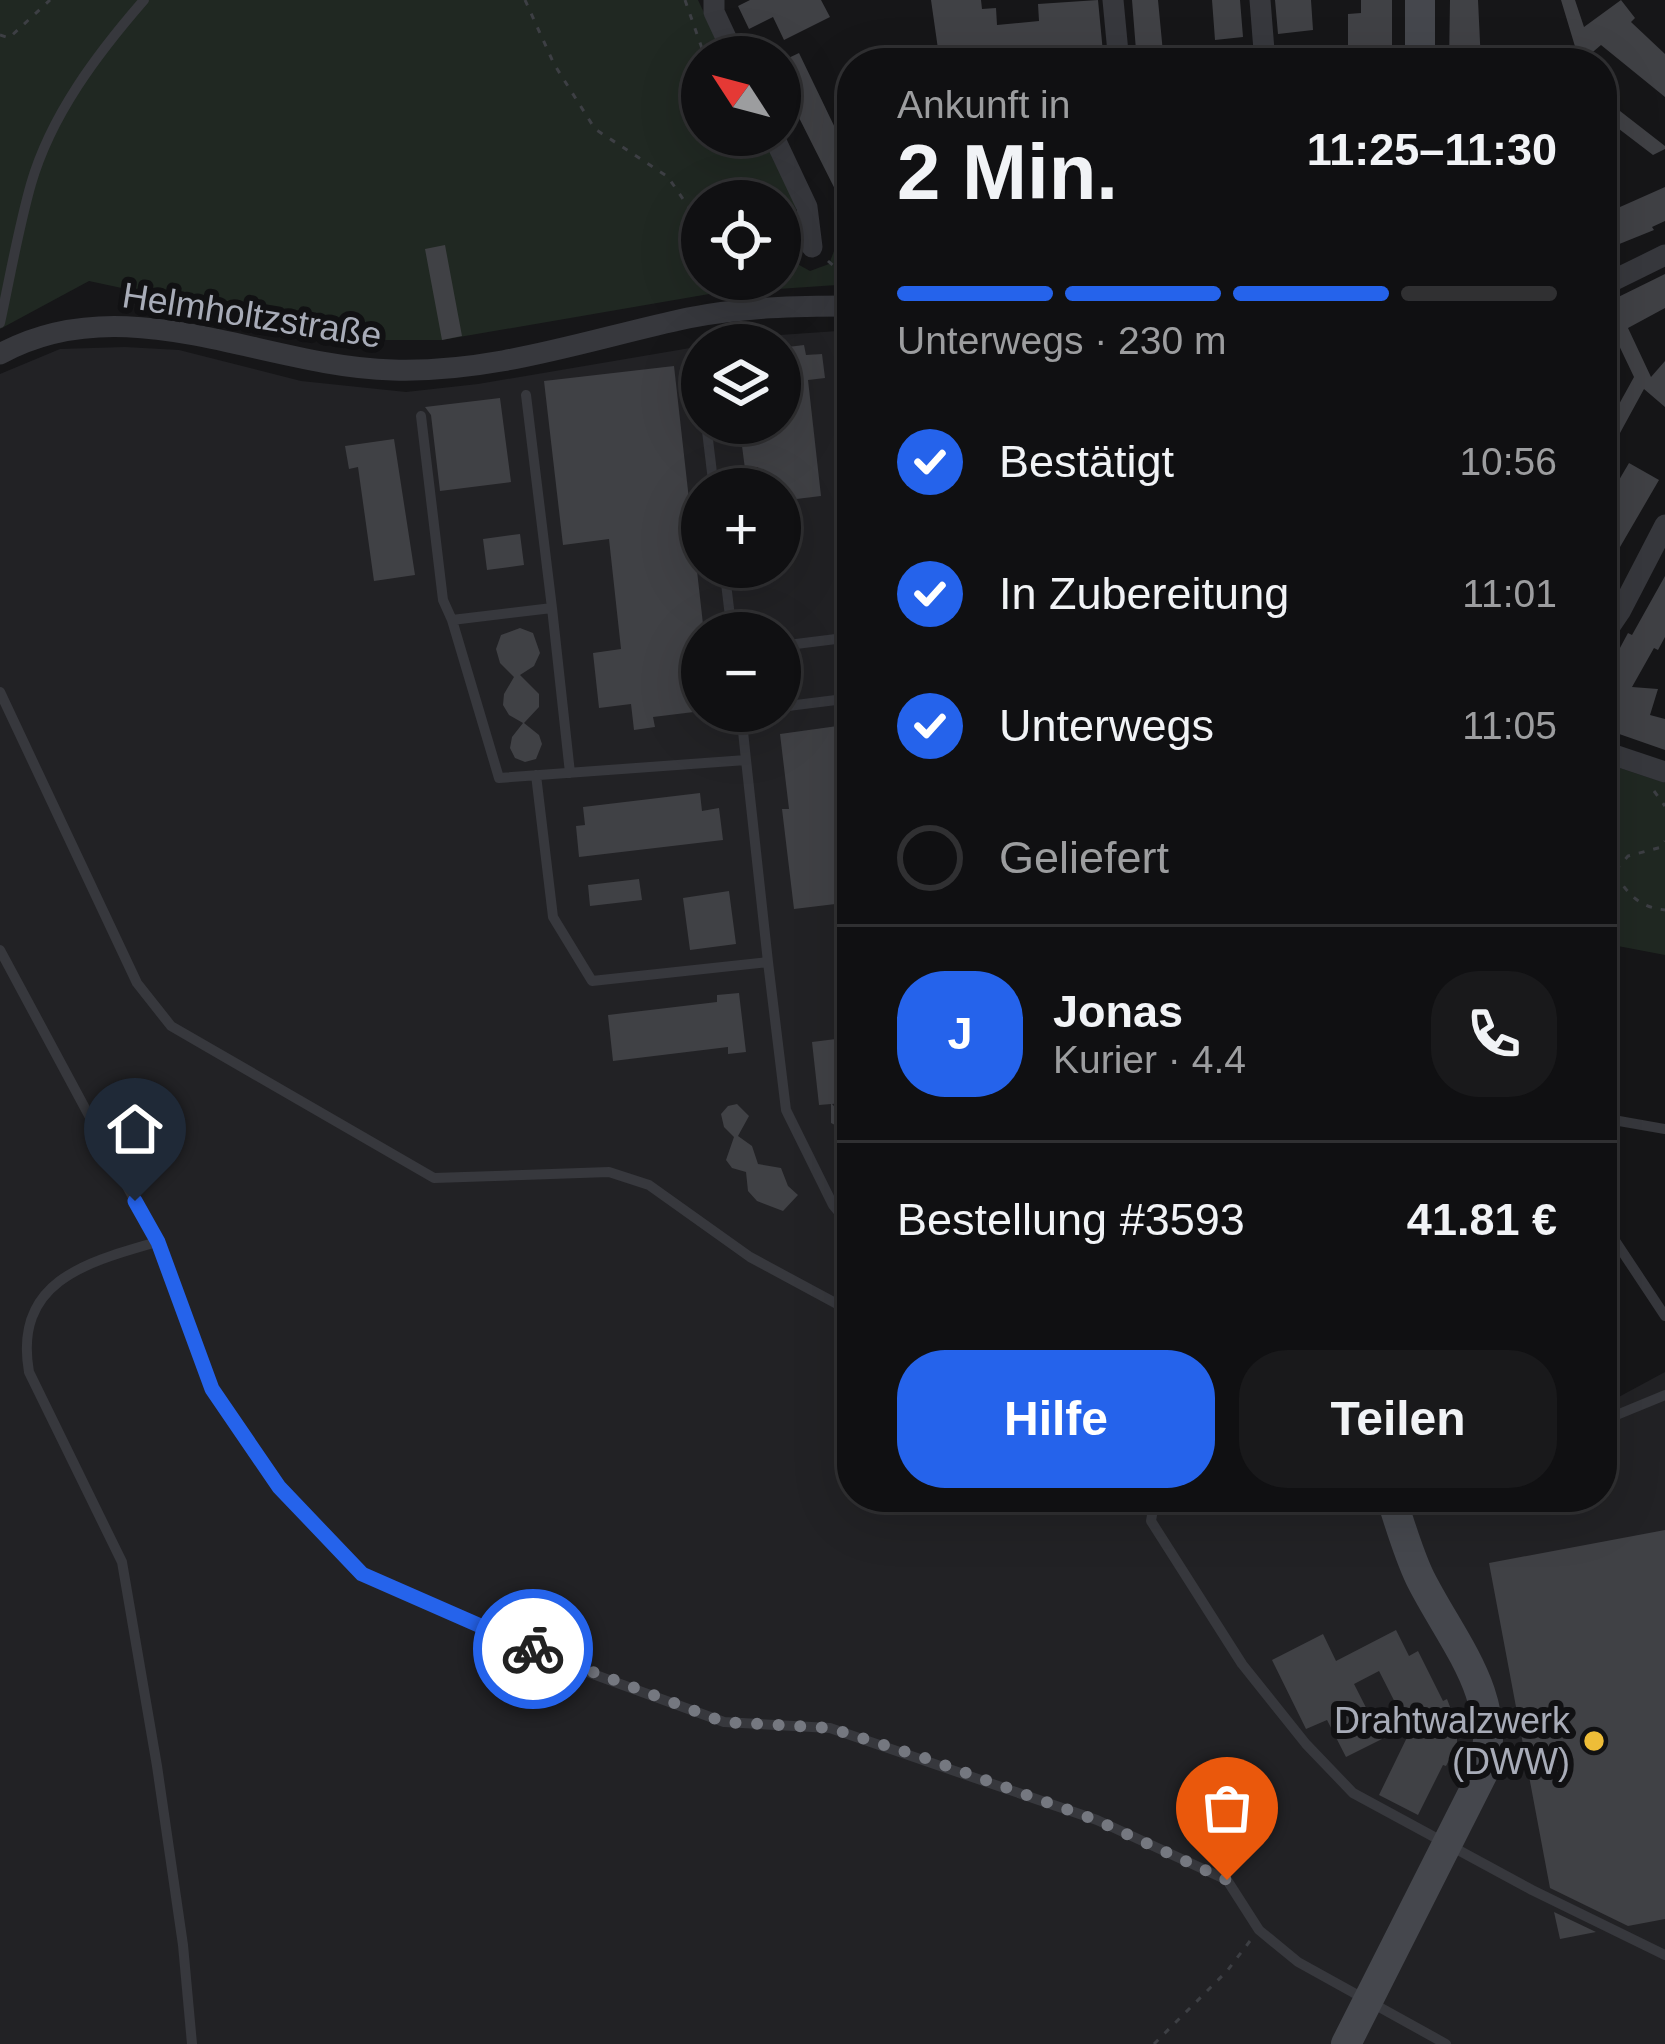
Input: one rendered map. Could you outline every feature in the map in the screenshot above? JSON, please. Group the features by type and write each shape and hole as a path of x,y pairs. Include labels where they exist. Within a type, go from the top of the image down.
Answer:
{"street":[{"path":"714,0 725,36"},
{"path":"1113,0 1118,48"},
{"path":"1260,0 1264,48"},
{"path":"1420,0 1420,48"},
{"path":"783,156 807,206 812,248"},
{"path":"1617,279 1665,255"},
{"name":"Helmholtzstraße","path":"0,355 58,331 104,325 172,331 316,362 389,370 451,369 523,359 740,309 837,306"},
{"path":"1617,617 1665,526"},
{"path":"1617,759 1659,781"},
{"path":"1346,2044 1484,1771 1491,1740 1472,1669 1418,1574 1396,1512"}],"lane":[{"path":"0,323 32,180 64,108 109,40 144,0"},
{"path":"526,395 570,773"},
{"path":"421,416 442,600 499,778 746,760"},
{"path":"452,620 552,608"},
{"path":"801,643 837,639"},
{"path":"0,692 137,983 171,1026 434,1178 609,1172 650,1185 750,1257 837,1304"},
{"path":"801,704 837,700"},
{"path":"744,732 786,1110 837,1210"},
{"path":"536,775 553,917 592,981 768,962"},
{"path":"0,950 158,1242 212,1389 279,1487 362,1574 572,1666 724,1722 830,1728 1096,1820 1227,1880 1259,1930 1298,1962 1446,2044"},
{"path":"1617,1121 1665,1129"},
{"path":"833,1205 837,1205"},
{"path":"158,1242 96,1260 51,1286 33,1311 24,1343 29,1372 122,1562 164,1811 192,2044"},
{"path":"1617,1244 1665,1316"},
{"path":"1617,1415 1665,1395"},
{"path":"1152,1512 1151,1521 1242,1664 1306,1744 1353,1793 1665,1955"}],"path":[{"path":"0,35 9,38 50,0"},
{"path":"525,0 554,64 595,129 668,177 681,196"},
{"path":"685,0 698,36"},
{"path":"1659,781 1665,806"},
{"path":"1617,869 1628,856 1662,847 1665,841"},
{"path":"1617,876 1630,896 1648,908 1665,910"},
{"path":"1154,2044 1227,1971 1259,1930"}],"shaded area":[{"path":"0,0 698,0 715,36 681,36 681,156 774,156 786,180 681,180 681,299 442,340 364,340 89,281 0,329"},
{"path":"836,246 837,285 801,287 801,266 810,271 829,264"},
{"path":"837,331 837,1512 1617,1512 1617,1398 1665,1372 1665,2044 0,2044 0,374 60,349 125,347 179,350 301,381 406,392 681,350 681,444 801,444 801,334"},
{"path":"1617,767 1665,783 1665,955 1617,946"}],"building":[{"path":"750,0 821,0 830,17 792,36 782,36 773,17 749,29 738,6"},
{"path":"931,0 981,0 982,9 996,8 997,25 1039,21 1038,4 1098,0 1103,48 938,48"},
{"path":"1132,0 1158,0 1163,48 1136,48"},
{"path":"1212,0 1240,0 1243,37 1215,40"},
{"path":"1275,0 1311,0 1313,30 1278,34"},
{"path":"1361,0 1392,0 1392,48 1348,48 1348,14 1361,13"},
{"path":"1450,0 1478,0 1480,48 1449,48"},
{"path":"1561,0 1575,0 1584,27 1621,0 1635,18 1631,22 1665,54 1665,97 1617,58 1617,48 1575,48"},
{"path":"801,57 837,132 837,193 801,122"},
{"path":"1617,109 1665,146 1653,155 1617,127"},
{"path":"1665,187 1665,221 1617,245 1617,208"},
{"path":"445,245 462,336 442,340 425,249"},
{"path":"1665,274 1665,308 1628,328 1651,377 1665,361 1665,407 1644,389 1617,438 1617,408 1634,377 1617,341 1617,298"},
{"path":"801,345 806,355 822,354 825,378 808,380 821,496 801,498 801,468 745,468 742,444 801,444"},
{"path":"674,366 685,468 681,468 681,588 699,588 702,612 681,612 681,714 653,717 655,727 634,730 631,704 599,708 593,653 621,649 609,539 563,545 544,381"},
{"path":"500,398 511,482 440,491 431,415 425,407"},
{"path":"394,439 415,575 374,581 358,467 349,469 345,446"},
{"path":"1629,463 1659,480 1617,552 1617,483"},
{"path":"520,534 524,565 487,570 483,539"},
{"path":"1665,576 1665,637 1632,687 1658,689 1650,715 1665,719 1665,750 1617,733 1617,653 1628,633 1632,635"},
{"path":"520,628 533,633 540,653 534,666 520,675 539,694 539,707 524,723 542,744 536,759 525,762 515,758 510,748 523,723 503,705 514,677 500,663 496,649 501,635"},
{"path":"837,726 837,904 794,909 782,809 789,809 780,734"},
{"path":"700,793 702,811 719,808 723,840 579,857 576,826 585,825 583,807"},
{"path":"639,879 642,900 590,906 588,885"},
{"path":"729,891 736,944 690,950 683,898"},
{"path":"739,993 746,1052 728,1054 728,1047 613,1061 608,1015 717,1002 717,995"},
{"path":"837,1039 837,1103 832,1104 837,1109 837,1126 831,1123 831,1104 819,1105 812,1042"},
{"path":"737,1104 749,1116 738,1136 752,1146 758,1164 781,1168 788,1186 798,1195 783,1211 757,1201 748,1191 746,1172 732,1168 726,1160 734,1137 724,1127 721,1114"},
{"name":"Drahtwalzwerk (DWW)","path":"1665,1530 1665,1919 1628,1926 1550,1888 1489,1563"},
{"path":"1396,1630 1409,1656 1418,1651 1443,1701 1447,1699 1452,1712 1457,1712 1457,1754 1443,1765 1418,1815 1379,1795 1414,1723 1407,1726 1379,1671 1354,1684 1382,1739 1346,1757 1327,1720 1306,1729 1272,1660 1323,1634 1336,1661"},
{"path":"1554,1912 1596,1932 1560,1939"}],"way so far":[{"path":"533,1649 724,1722 830,1728 922,1757 1096,1820 1227,1880"}],"place":[{"name":"Drahtwalzwerk (DWW)","path":"1594,1741"}],"route":[{"path":"135,1201 158,1242 212,1389 279,1487 362,1574 533,1649"}]}
